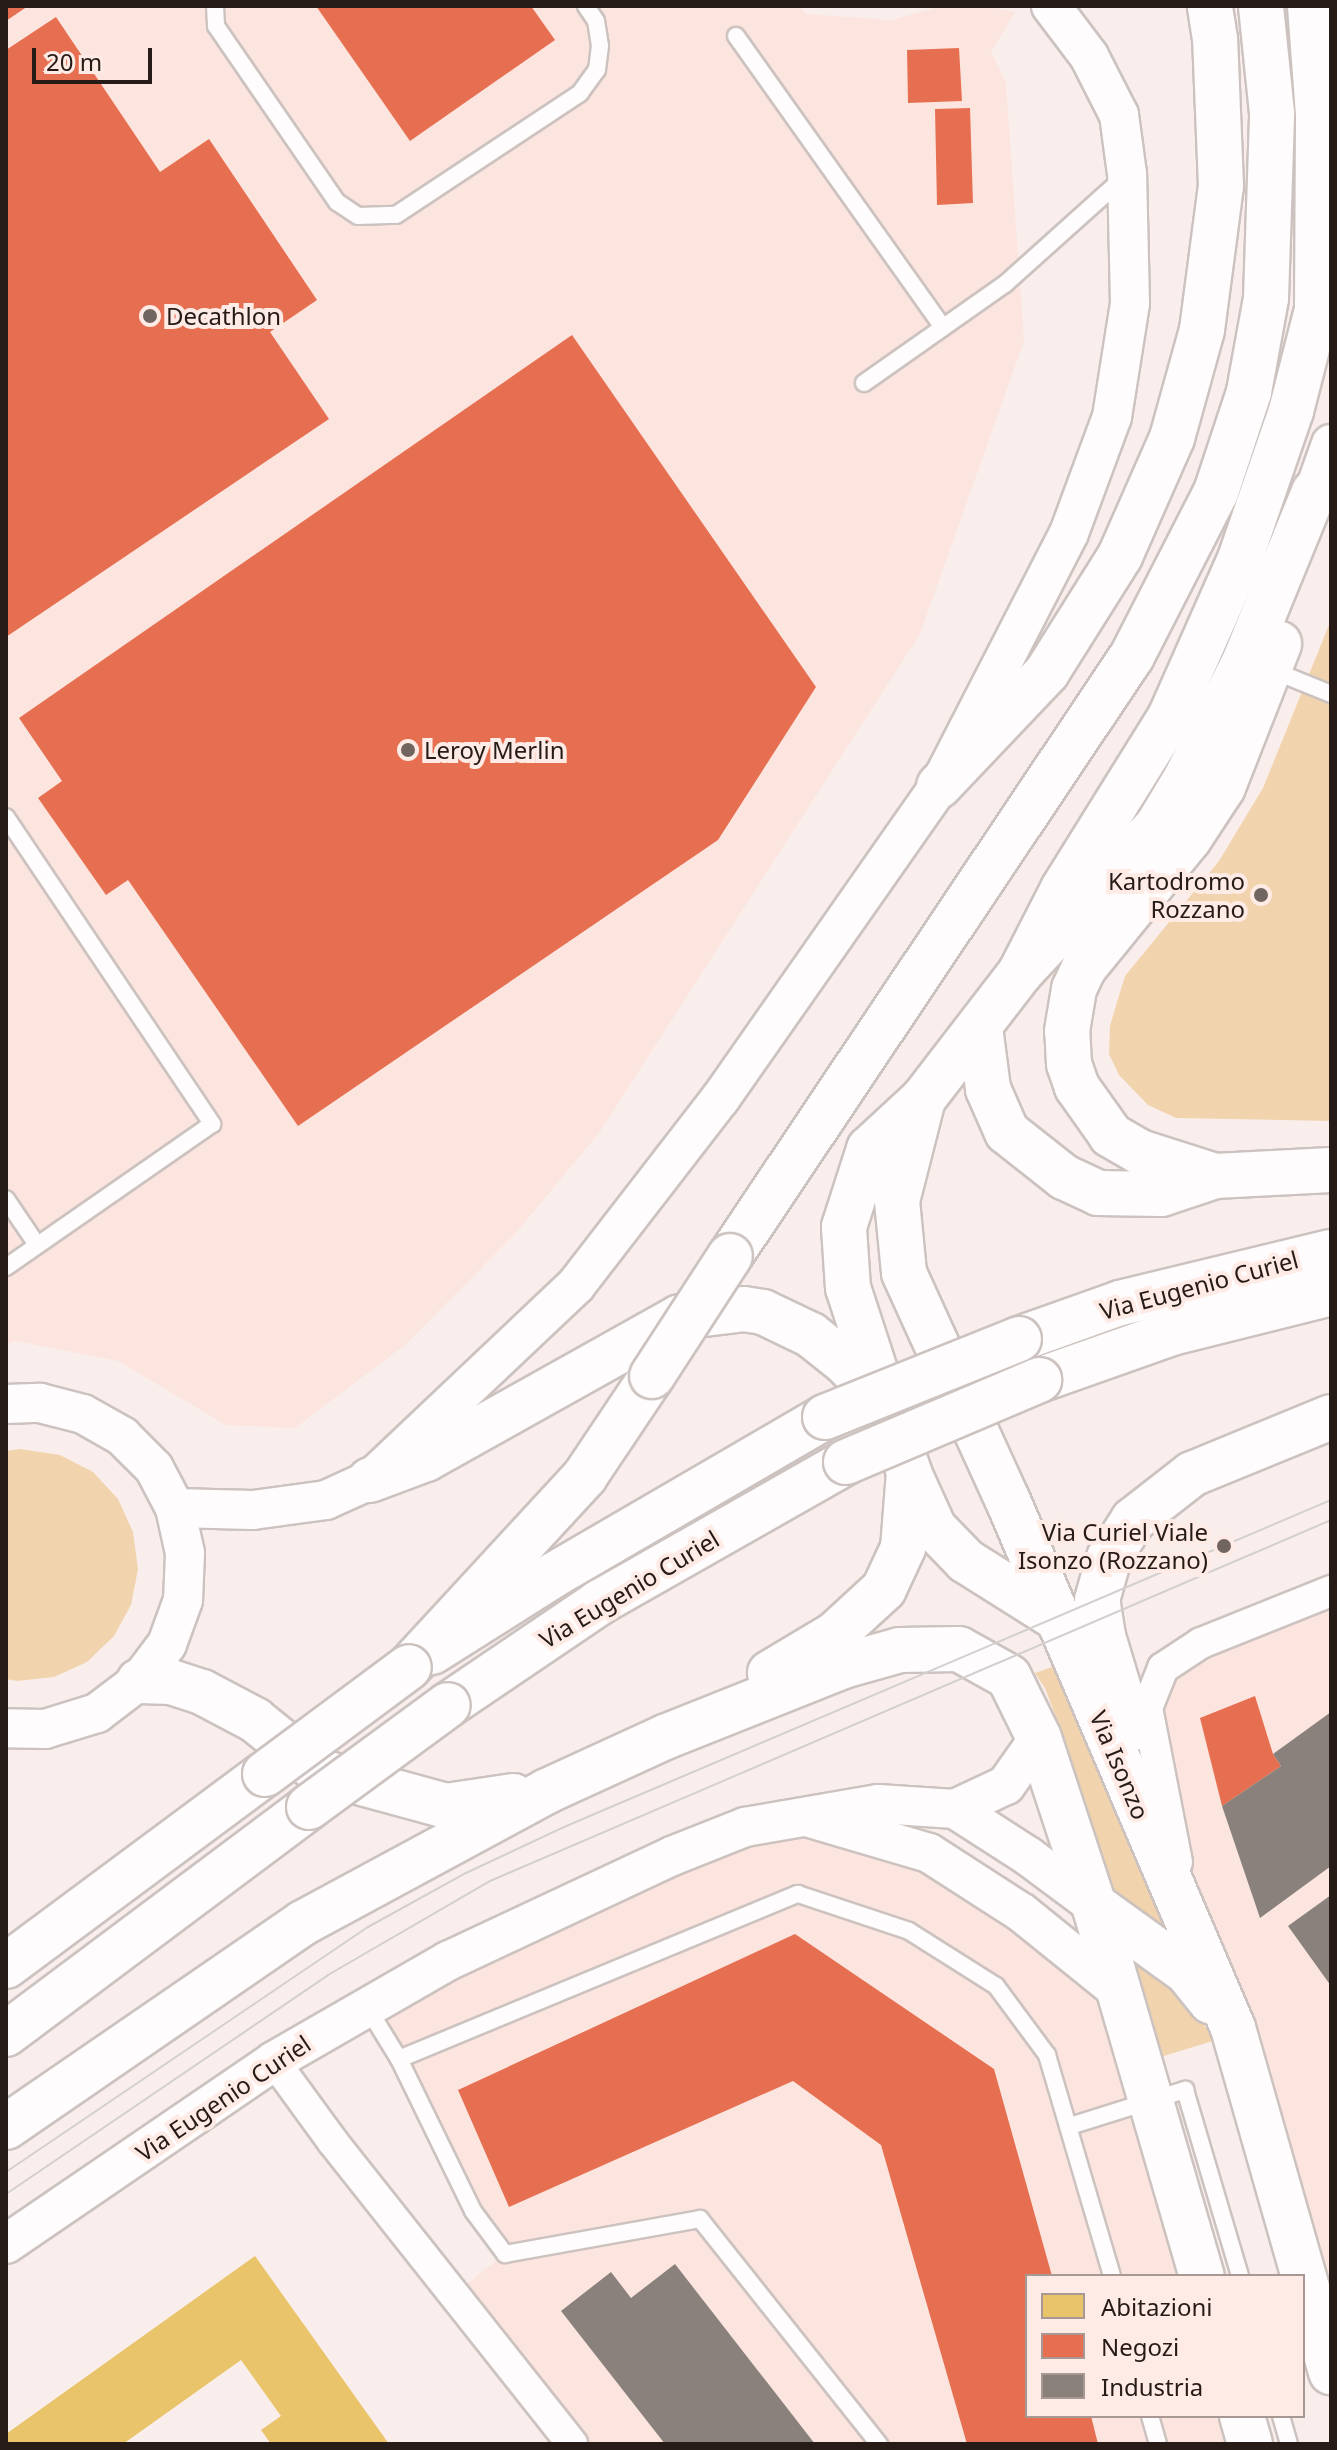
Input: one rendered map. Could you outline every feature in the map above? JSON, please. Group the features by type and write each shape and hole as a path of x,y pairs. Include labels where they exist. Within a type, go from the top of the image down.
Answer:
{"main road":[{"path":"939,786 1047,672 1120,556 1172,438 1202,330 1221,186 1215,39 1210,6"},
{"path":"409,1667 585,1476 1132,656 1216,492 1249,392 1266,298 1272,113 1261,6"},
{"path":"1020,973 1063,889 1170,717 1240,559 1291,411 1317,310 1318,115 1310,6"},
{"path":"1055,1617 966,1561 934,1528 909,1472 848,1288 844,1227 869,1149 923,1099 1020,973 1157,826 1258,665 1298,578 1314,492"},
{"path":"1215,1176 1140,1152 1111,1135 1077,1087 1069,1064 1067,1031 1074,989 1084,968 1189,839 1223,787 1258,665"},
{"path":"980,1027 988,1089 1007,1132 1064,1177 1098,1193 1161,1194 1215,1176 1331,1170"},
{"name":"Via Isonzo","path":"923,1099 897,1201 904,1273 1008,1501 1233,2028 1303,2274"},
{"name":"Via Eugenio Curiel","path":"6,1966 409,1667 552,1576 825,1417 1019,1339 1120,1303 1331,1252"},
{"name":"Via Eugenio Curiel","path":"6,2034 448,1705 600,1602 846,1462 1039,1380 1172,1333 1331,1293"},
{"path":"370,1480 426,1459 680,1317 744,1309 763,1312 811,1335 846,1363 887,1407"},
{"path":"1191,1934 1103,1636 1097,1600 1109,1558 1133,1520 1159,1497 1192,1474 1331,1417"},
{"path":"665,1737 835,1634 884,1589 903,1548 909,1472"},
{"path":"6,2127 303,1923 547,1791 665,1737 843,1666 900,1650 959,1649 1009,1677 1039,1738 1094,1905 1201,2274"},
{"path":"139,1681 171,1682 202,1692 255,1720 318,1771 408,1797 446,1806 547,1791"},
{"name":"Via Isonzo","path":"1094,1905 1187,1972 1233,2028"},
{"name":"Via Isonzo","path":"1305,2281 1331,2372"},
{"path":"1243,2418 1250,2444"}],"street":[{"path":"175,1508 253,1510 326,1500 370,1480 576,1285 730,1087 939,786 1069,533 1112,417 1130,303 1127,174 1119,115 1089,56 1051,6"},
{"path":"1314,492 1331,444"},
{"path":"6,1404 40,1403 83,1414 122,1436 154,1468 175,1508 185,1553 183,1600 167,1644 139,1681 97,1713 45,1729 6,1728"},
{"path":"1191,1934 1147,1708 1163,1668 1201,1643 1331,1591"},
{"name":"Via Eugenio Curiel","path":"6,2244 274,2061 366,2005 448,1961 672,1856 745,1827 800,1815 878,1804 955,1809 1006,1785 1039,1738"},
{"path":"955,1809 1028,1856 1094,1905"},
{"name":"Via Eugenio Curiel","path":"800,1815 929,1853 1022,1913 1120,1992"},
{"path":"274,2061 333,2142 572,2444"}],"lane":[{"path":"215,6 216,26 337,202 358,216 396,215 580,93 597,70 600,46 596,21 586,6"},
{"path":"736,36 943,327"},
{"path":"864,383 1024,269 1127,174"},
{"path":"1258,665 1331,694"},
{"path":"6,817 212,1124 6,1267"},
{"path":"6,1199 37,1245"},
{"path":"399,2059 798,1894 909,1931 996,1986 1047,2055 1111,2274"},
{"path":"366,2005 399,2059 473,2211 505,2254 700,2219 879,2444"},
{"path":"1070,2126 1185,2090 1239,2274"},
{"path":"1151,2418 1158,2444"},
{"path":"1282,2418 1289,2444"}],"shaded area":[{"path":"6,6 798,6 807,14 891,20 942,6 984,6 1015,12 991,52 1006,83 1024,341 920,634 599,1133 515,1234 405,1345 295,1428 226,1425 118,1361 16,1341 6,1345"},
{"name":"Kartodromo Rozzano","path":"1331,620 1331,1121 1176,1118 1148,1105 1119,1075 1109,1054 1110,1026 1125,976 1219,861 1263,788"},
{"path":"20,1449 60,1455 93,1472 118,1499 133,1532 138,1569 131,1605 114,1636 87,1662 54,1677 17,1681 6,1679 6,1451"},
{"path":"1331,1591 1331,2372 1305,2291 1305,2274 1300,2274 1191,1934 1147,1708 1163,1668"},
{"path":"1052,1667 1178,1935 1175,1938 1106,1894 1060,1728 1045,1688 1035,1673"},
{"path":"745,1827 929,1853 1120,1992 1201,2274 1025,2274 1025,2418 1243,2418 1250,2444 572,2444 454,2294 505,2254 366,2005"},
{"path":"1121,1950 1170,1982 1216,2040 1154,2059"}],"building: Abitazioni":[{"path":"255,2256 389,2444 271,2444 261,2430 281,2416 241,2360 123,2444 6,2444 6,2434"}],"building: Negozi":[{"path":"6,6 28,6 6,21"},
{"path":"316,6 531,6 555,40 410,141"},
{"name":"Decathlon","path":"56,17 160,172 209,139 317,300 270,332 329,419 6,637 6,50"},
{"path":"959,48 962,101 908,103 907,50"},
{"path":"970,108 973,203 937,205 935,109"},
{"name":"Leroy Merlin","path":"572,335 816,687 718,840 298,1126 128,880 106,895 38,798 62,781 19,718"},
{"path":"1255,1696 1273,1754 1281,1766 1222,1806 1200,1718"},
{"path":"795,1934 994,2069 1051,2274 1025,2274 1025,2418 1092,2418 1098,2444 967,2444 881,2145 793,2081 509,2207 458,2090"}],"building: Industria":[{"path":"1331,1712 1331,1866 1260,1918 1222,1806 1281,1766 1273,1754"},
{"path":"1331,1895 1331,1986 1288,1926"},
{"path":"675,2264 815,2444 665,2444 561,2311 611,2272 631,2298"}],"tram line":[{"path":"6,2172 368,1927 466,1873 564,1827 1331,1500"},
{"path":"6,2194 328,1975 490,1881 1331,1520"}],"place":[{"name":"Decathlon","path":"150,316"},
{"name":"Leroy Merlin","path":"408,750"},
{"name":"Kartodromo Rozzano","path":"1261,895"},
{"name":"Via Curiel Viale Isonzo (Rozzano)","path":"1224,1546"}]}
